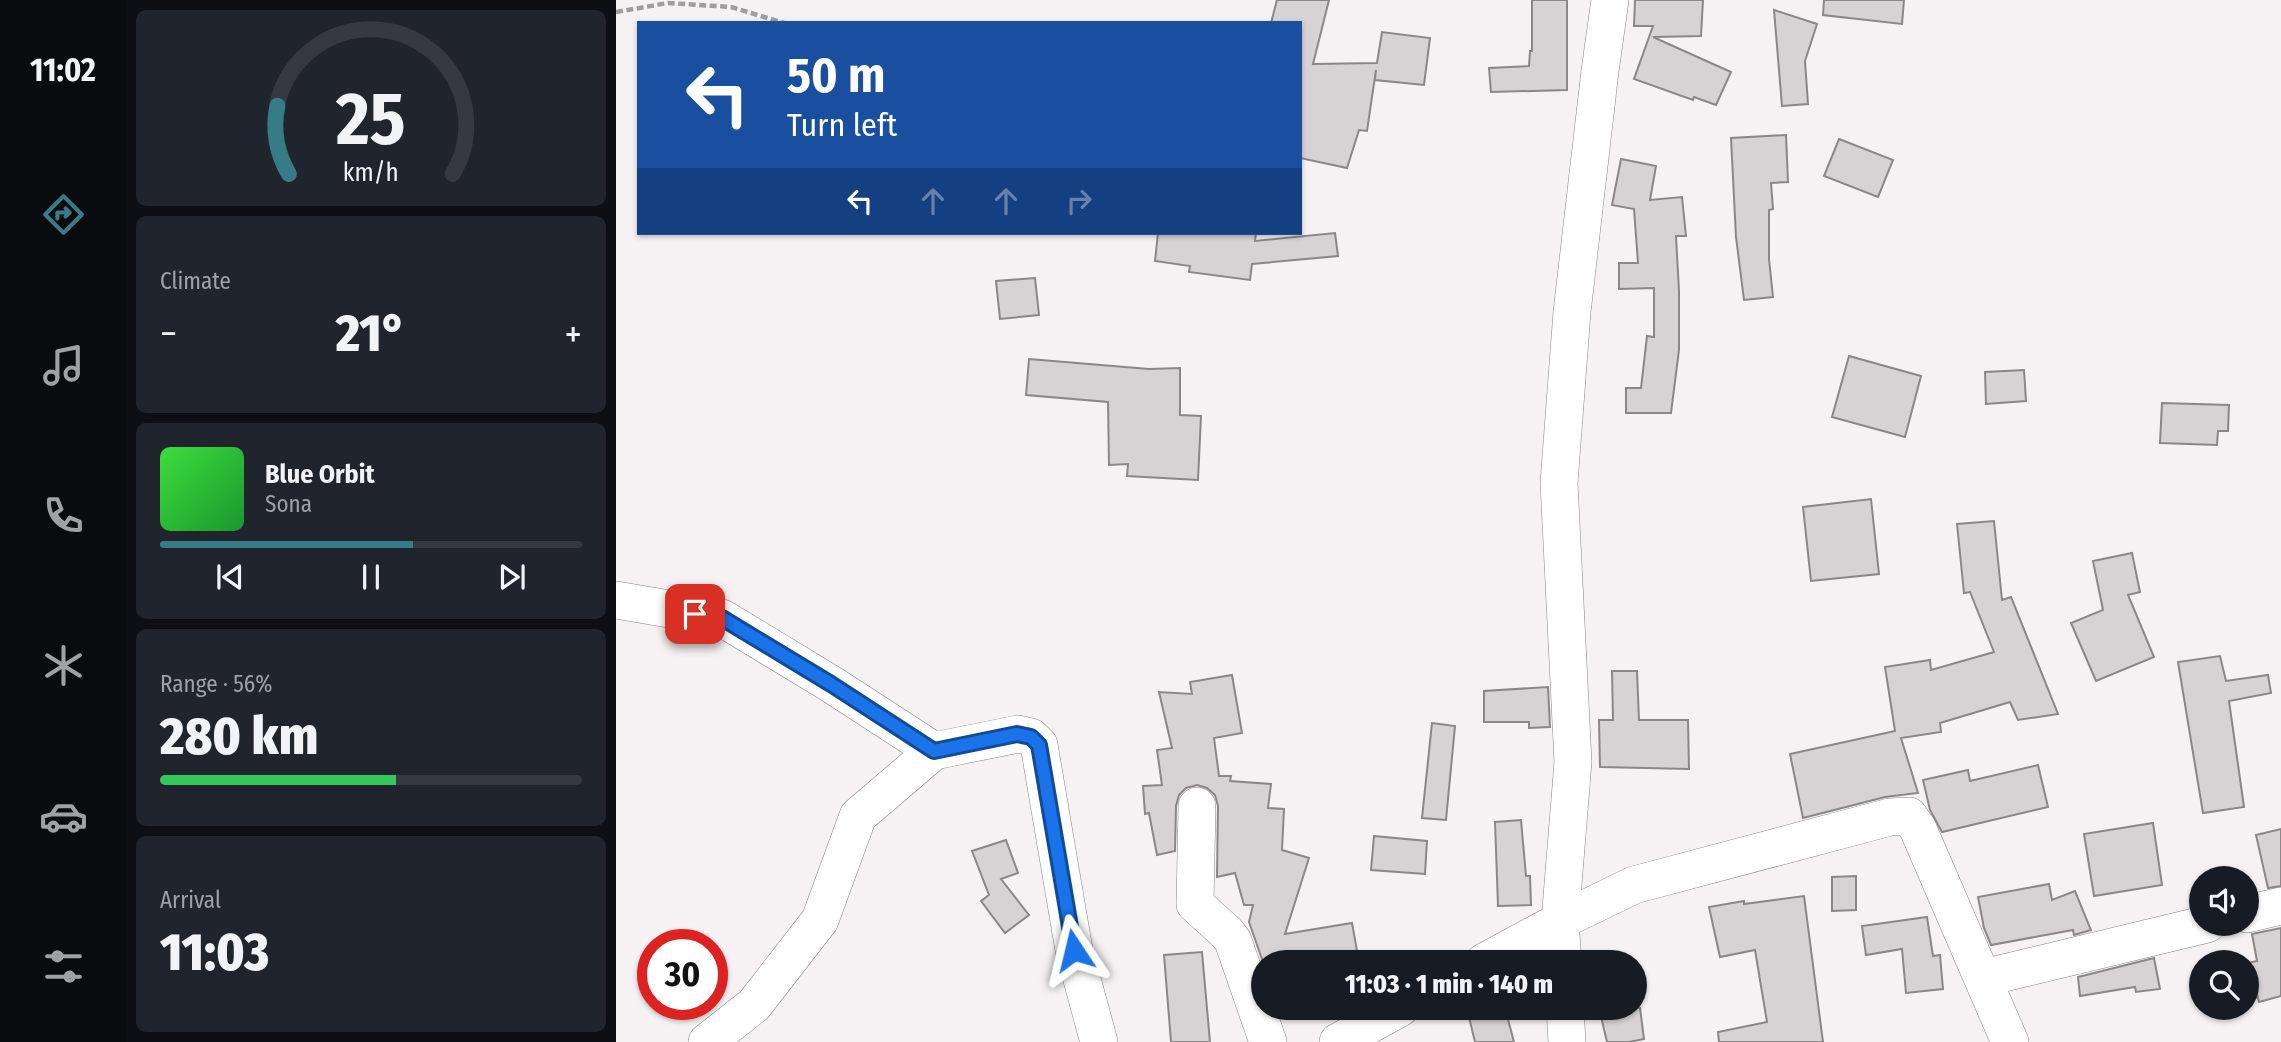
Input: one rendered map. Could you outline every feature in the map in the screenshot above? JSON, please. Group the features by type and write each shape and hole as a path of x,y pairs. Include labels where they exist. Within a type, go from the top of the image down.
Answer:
{"street":[{"path":"1562,950 1560,921 1573,762 1559,483 1572,312 1610,0"},
{"path":"616,600 722,618 934,751"},
{"path":"707,1042 754,1006 820,920 858,816 934,751 1017,734 1031,737 1039,745 1074,950 1099,1042"},
{"path":"1197,806 1195,904 1233,941 1268,1042"},
{"path":"1506,950 1634,885 1890,817 1909,817 1918,830 2010,1042"},
{"path":"2259,912 2281,906"},
{"path":"1983,978 2189,928"},
{"path":"1338,1042 1378,1020"},
{"path":"1566,1020 1567,1042"}],"path":[{"path":"616,12 667,3 731,6 778,21"}],"building":[{"path":"1277,0 1329,0 1313,64 1377,63 1382,32 1430,38 1424,85 1375,80 1376,70 1367,131 1359,130 1347,168 1302,158 1302,21 1272,21"},
{"path":"1532,0 1567,0 1567,90 1491,92 1489,68 1529,66 1532,51"},
{"path":"1635,0 1703,0 1701,36 1653,37 1731,72 1716,105 1694,97 1693,100 1634,79 1653,26 1634,26"},
{"path":"1824,0 1904,0 1902,24 1823,15"},
{"path":"1774,10 1817,24 1805,61 1808,104 1782,106"},
{"path":"1786,135 1788,182 1771,183 1773,209 1769,210 1769,259 1773,297 1744,300 1736,237 1731,138"},
{"path":"1839,139 1893,160 1878,197 1824,176"},
{"path":"1621,159 1656,166 1650,200 1682,197 1686,236 1676,236 1679,350 1671,413 1626,413 1626,388 1641,388 1647,336 1654,337 1654,288 1619,289 1619,263 1638,263 1634,209 1612,205"},
{"path":"1335,233 1338,256 1252,264 1250,280 1189,272 1190,266 1155,261 1158,235 1256,235 1255,241"},
{"path":"1035,278 1039,315 1000,319 996,281"},
{"path":"1849,356 1921,376 1905,437 1832,417"},
{"path":"1029,359 1149,369 1180,368 1180,415 1201,416 1198,480 1127,476 1128,464 1109,465 1108,402 1026,395"},
{"path":"2024,370 2026,401 1986,404 1985,372"},
{"path":"2162,403 2229,405 2228,431 2218,431 2217,445 2160,443"},
{"path":"1871,499 1879,574 1811,581 1803,507"},
{"path":"1994,521 2002,600 2011,597 2058,714 2018,720 2010,702 1940,723 1941,732 1901,738 1918,793 1885,797 1803,818 1790,754 1895,731 1885,667 1930,660 1931,670 1994,652 1970,592 1964,593 1957,524"},
{"path":"2132,553 2140,592 2128,595 2154,657 2096,681 2071,623 2103,610 2093,561"},
{"path":"2220,656 2226,681 2268,675 2271,693 2229,701 2244,807 2203,813 2178,662"},
{"path":"1612,671 1637,671 1639,720 1688,720 1689,769 1600,767 1599,720 1613,720"},
{"path":"1232,675 1242,733 1214,738 1219,776 1231,776 1230,781 1271,784 1268,808 1284,809 1282,850 1309,858 1285,934 1352,923 1357,950 1259,950 1249,922 1253,905 1244,905 1235,873 1217,877 1218,806 1215,795 1207,788 1197,785 1186,788 1179,795 1176,806 1175,851 1157,855 1149,813 1145,814 1143,786 1162,785 1157,750 1172,748 1159,692 1192,694 1190,682"},
{"path":"1548,687 1550,727 1529,728 1529,722 1484,722 1484,691"},
{"path":"1432,723 1455,726 1446,820 1422,818"},
{"path":"2038,765 2048,807 1942,832 1930,810 1923,780 1968,770 1970,781"},
{"path":"1521,820 1526,876 1530,876 1531,905 1498,906 1495,822"},
{"path":"2153,823 2162,885 2094,896 2084,834"},
{"path":"2281,829 2281,886 2268,888 2256,835"},
{"path":"1374,836 1427,841 1425,874 1371,870"},
{"path":"1006,840 1018,873 1001,879 1029,915 1005,933 981,901 989,895 972,851"},
{"path":"1856,876 1856,910 1832,911 1832,877"},
{"path":"2049,884 2052,900 2075,891 2091,930 2074,935 2073,930 1991,945 1984,928 1978,897"},
{"path":"1804,896 1823,1042 1719,1042 1718,1032 1767,1022 1755,950 1720,957 1709,907"},
{"path":"1927,917 1933,956 1940,955 1943,989 1906,993 1902,949 1866,955 1862,926"},
{"path":"2281,928 2281,996 2259,1002 2259,950 2255,950 2252,936 2259,936 2259,933"},
{"path":"1202,952 1210,1042 1171,1042 1164,955"},
{"path":"2154,958 2160,989 2136,992 2135,987 2080,996 2078,977"},
{"path":"1470,1020 1508,1020 1514,1042 1475,1042"},
{"path":"1602,1020 1642,1020 1644,1039 1607,1042"}],"route":[{"path":"695,614 722,618 934,751 1017,734 1031,737 1039,745 1074,950"}]}
